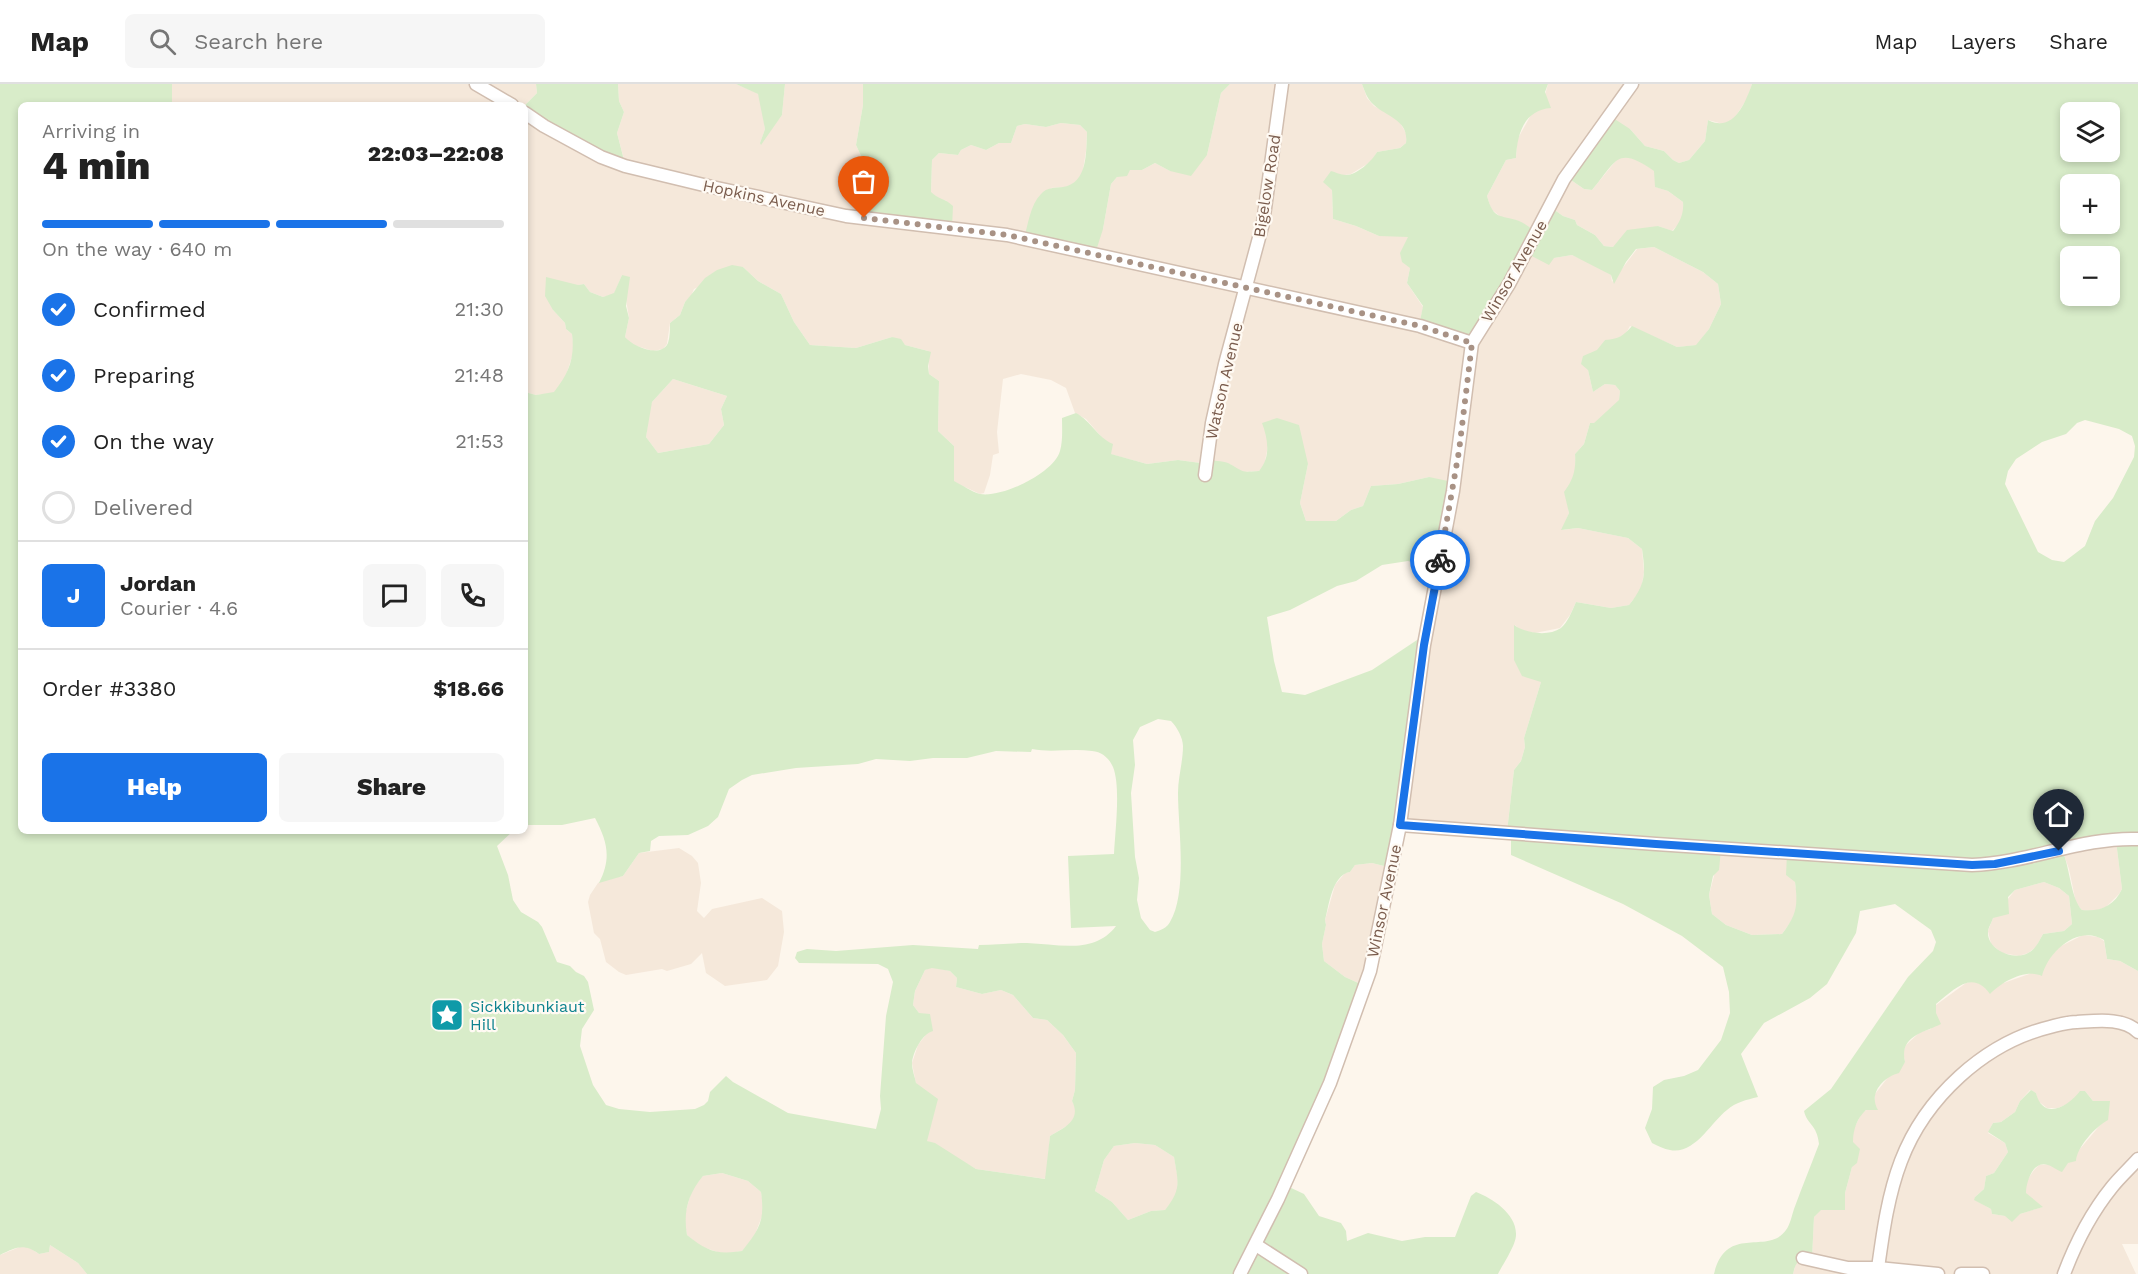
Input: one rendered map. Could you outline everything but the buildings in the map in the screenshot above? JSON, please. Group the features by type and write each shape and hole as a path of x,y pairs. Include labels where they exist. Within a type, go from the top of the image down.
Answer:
{"street":[{"path":"476,84 507,102"},
{"name":"Bigelow Road","path":"1247,288 1263,223 1282,84"},
{"name":"Winsor Avenue","path":"1240,1274 1256,1245 1330,1083 1370,971 1400,825 1424,645 1458,457 1472,343 1509,284 1564,179 1632,84"},
{"name":"Hopkins Avenue","path":"528,115 601,157 626,166 706,186 846,216 1007,235 1420,326 1472,343"},
{"name":"Watson Avenue","path":"1205,475 1212,423 1247,288"},
{"path":"1400,825 1972,865 1995,864 2091,842 2118,838 2138,839"},
{"path":"1878,1268 1891,1193 1902,1159 1922,1122 1955,1081 1980,1060 2007,1042 2040,1030 2072,1022 2105,1021 2122,1023 2138,1032"},
{"path":"2064,1274 2072,1251 2090,1217 2112,1186 2138,1159"},
{"path":"1256,1245 1301,1274"},
{"path":"1803,1258 1848,1268 1878,1268 1938,1274"},
{"path":"1961,1274 1983,1274"}],"shaded area":[{"path":"172,84 536,84 537,93 528,102 172,102"},
{"path":"618,84 736,84 758,94 765,129 760,143 782,115 785,84 863,84 863,105 856,145 868,171 859,195 947,201 931,193 932,160 939,153 958,155 961,150 971,145 986,150 999,143 1011,143 1017,126 1025,124 1046,127 1061,123 1080,125 1087,132 1082,176 1074,184 1050,188 1103,229 1111,184 1117,177 1130,170 1142,170 1155,163 1170,171 1207,155 1221,93 1230,84 1362,84 1367,98 1374,106 1398,119 1407,135 1406,143 1400,148 1377,152 1372,161 1351,174 1345,175 1332,189 1333,219 1379,236 1408,236 1410,268 1407,283 1423,307 1419,326 1524,252 1554,258 1572,255 1611,275 1612,282 1637,249 1654,247 1703,272 1718,284 1721,304 1709,329 1697,345 1677,347 1630,326 1625,335 1615,340 1605,340 1588,370 1593,392 1605,384 1615,385 1620,391 1619,401 1594,424 1590,423 1584,444 1575,454 1576,469 1566,495 1569,513 1562,530 1578,528 1628,538 1642,549 1644,572 1641,590 1629,605 1611,608 1576,602 1560,628 1535,633 1521,631 1515,625 1541,682 1524,738 1525,747 1521,761 1514,770 1507,832 1402,824 1437,573 1429,477 1398,484 1371,486 1363,506 1351,510 1336,521 1306,521 1300,503 1308,464 1269,441 1264,466 1259,471 1242,472 1230,464 1178,460 1147,464 1110,454 1105,441 1086,419 1075,413 1066,388 1051,380 1021,374 1003,379 997,432 999,453 993,455 984,493 980,494 954,482 954,446 938,431 939,381 929,374 928,351 905,345 892,337 856,348 810,345 794,322 781,294 758,281 743,267 694,289 680,315 670,323 667,344 663,349 653,351 630,344 625,337 629,318 622,275 614,294 603,297 590,292 584,284 578,285 553,310 572,334 574,351 565,378 554,393 536,395 528,393 528,114 625,163 617,133 624,112 619,101"},
{"path":"1548,84 1752,84 1747,99 1733,120 1723,124 1708,120 1705,141 1689,160 1679,163 1664,151 1645,146 1630,129 1568,178 1584,189 1592,190 1618,158 1628,156 1655,171 1656,187 1668,191 1683,202 1684,211 1680,223 1672,231 1658,226 1613,247 1604,246 1595,235 1577,225 1575,220 1563,216 1549,206 1532,229 1518,221 1502,218 1491,209 1487,196 1506,160 1516,158 1517,140 1532,113 1541,109"},
{"path":"673,379 727,396 721,409 724,425 709,444 658,453 646,437 650,407"},
{"path":"2116,841 2122,889 2106,907 2095,911 2082,910 2076,903 2063,852"},
{"path":"679,848 698,863 701,883 697,911 704,918 712,909 762,898 782,911 784,932 778,966 767,980 725,986 706,973 702,953 691,964 667,971 662,969 626,975 606,962 600,939 594,933 588,902 590,895 598,883 603,880 623,876 639,853"},
{"path":"1721,849 1785,852 1795,882 1798,905 1792,920 1782,934 1752,935 1726,925 1712,914 1709,895"},
{"path":"1372,863 1392,868 1365,986 1345,977 1324,961 1322,944 1325,920 1335,885 1355,865"},
{"path":"2044,882 2059,888 2069,896 2072,924 2064,931 2043,934 2036,947 2028,953 2019,956 2002,953 1991,944 1988,931 1993,918 2015,890"},
{"path":"2083,935 2098,937 2104,941 2107,959 2120,961 2138,971 2138,1244 2122,1244 2136,1274 1793,1274 1796,1263 1801,1258 1812,1259 1814,1217 1820,1210 1845,1209 1845,1193 1852,1167 1853,1130 1862,1113 1874,1105 1875,1094 1889,1076 1905,1062 1903,1052 1906,1045 1920,1032 1931,1029 1936,1005 1966,983 1975,981 1984,986 1998,985 2035,972 2059,947","holes":["2030,1090 2036,1093 2038,1101 2047,1108 2058,1108 2072,1102 2085,1091 2093,1101 2101,1124 2068,1163 2039,1165 2034,1170 2026,1182 2025,1193 2042,1207 2020,1214 2005,1216 1992,1214 1991,1209 1975,1200 1975,1197 1984,1189 1986,1176 1994,1173 2008,1152 2005,1143 1988,1133 1993,1123 2001,1122 2015,1112 2020,1101"]},
{"path":"932,967 950,971 957,978 956,987 982,994 1001,990 1013,995 1033,1018 1047,1020 1063,1035 1076,1053 1075,1090 1072,1101 1076,1108 1076,1115 1070,1124 1050,1136 1046,1179 976,1169 927,1141 912,1063 918,1045 928,1032 913,1005 915,991 925,970"},
{"path":"1135,1143 1155,1145 1174,1157 1178,1179 1177,1196 1165,1210 1151,1211 1128,1220 1112,1202 1095,1191 1104,1160 1114,1146"},
{"path":"722,1173 748,1181 761,1192 764,1211 754,1237 742,1251 723,1254 700,1246 687,1235 684,1218 692,1189 703,1176"},
{"path":"50,1245 78,1263 87,1274 0,1274 0,1255 22,1246 39,1254 49,1252"}],"green space":[{"path":"0,84 172,84 172,102 18,102 18,834 510,834 497,846 508,875 513,900 521,912 542,927 557,962 570,966 584,976 588,982 594,1010 582,1029 580,1046 593,1085 606,1105 619,1109 650,1112 695,1109 708,1101 710,1092 726,1076 788,1113 876,1129 881,1109 886,1016 893,982 888,969 878,964 799,963 795,958 797,952 807,949 836,951 913,945 978,949 979,945 1021,943 1075,946 1097,941 1116,926 1071,928 1068,856 1114,854 1117,786 1113,767 1107,758 1096,752 1077,750 996,751 967,758 910,761 876,759 858,764 796,768 752,775 729,789 718,817 708,826 688,835 659,836 651,841 650,851 639,853 623,876 599,883 607,858 603,834 595,818 562,825 528,825 528,393 536,395 554,392 567,372 573,351 572,334 566,329 565,323 553,310 545,296 546,277 578,285 584,284 590,292 603,297 614,293 622,275 630,277 626,306 629,318 625,337 640,347 653,351 664,348 668,343 670,323 680,315 685,302 705,278 717,270 732,265 743,267 758,281 781,294 794,322 810,345 856,348 892,337 901,339 905,345 931,352 929,374 939,381 938,431 954,446 954,481 980,494 1013,488 1048,468 1060,451 1062,418 1076,413 1103,438 1113,444 1111,454 1147,464 1178,460 1208,464 1210,460 1220,461 1246,472 1259,471 1267,454 1266,435 1262,423 1277,418 1299,425 1308,464 1300,503 1306,521 1336,521 1351,510 1363,506 1371,486 1398,484 1429,477 1448,481 1436,570 1408,561 1382,565 1356,581 1337,586 1290,610 1267,617 1282,692 1305,695 1372,670 1426,634 1392,868 1372,863 1355,865 1350,872 1339,879 1330,899 1322,944 1324,961 1345,977 1365,986 1287,1186 1304,1194 1319,1216 1341,1223 1346,1231 1347,1241 1368,1233 1402,1241 1425,1237 1455,1237 1471,1196 1476,1192 1502,1208 1515,1227 1514,1244 1498,1274 1302,1274 1292,1268 1287,1274 87,1274 78,1263 50,1245 49,1252 39,1254 24,1247 0,1255","holes":["673,379 727,396 721,409 724,425 709,444 658,453 646,437 652,402","1158,719 1171,721 1179,733 1183,746 1178,793 1181,859 1179,894 1176,909 1169,924 1155,932 1150,930 1141,918 1137,900 1139,878 1135,857 1131,793 1135,765 1133,740 1140,727","932,968 950,971 957,978 956,987 982,994 1001,990 1013,995 1033,1018 1047,1020 1063,1035 1076,1053 1075,1090 1072,1101 1075,1113 1070,1123 1050,1136 1045,1179 976,1169 935,1143 927,1141 938,1099 916,1083 912,1063 919,1044 933,1031 930,1014 919,1013 913,1005 915,991 925,970","1135,1143 1155,1145 1174,1157 1176,1191 1165,1210 1151,1211 1128,1220 1112,1202 1095,1191 1104,1160 1114,1146","722,1173 748,1181 761,1192 760,1224 742,1251 719,1252 701,1245 687,1235 686,1211 690,1197 703,1176"]},
{"path":"536,84 618,84 619,101 624,112 617,133 625,164 528,115 528,102 537,93"},
{"path":"736,84 785,84 782,115 761,145 765,129 758,94"},
{"path":"863,84 1230,84 1221,93 1207,155 1191,176 1170,171 1155,163 1142,170 1130,170 1127,176 1117,177 1111,184 1103,229 1095,254 1024,239 1032,209 1041,194 1048,189 1071,184 1081,173 1086,157 1087,132 1080,125 1061,123 1046,127 1025,124 1017,126 1011,143 999,143 986,150 971,145 961,150 958,155 939,153 932,160 931,192 953,206 952,228 861,216 859,195 868,171 856,145 863,105"},
{"path":"1362,84 1548,84 1545,92 1551,108 1534,113 1528,118 1520,132 1516,158 1506,160 1487,196 1490,204 1495,213 1519,221 1532,229 1549,206 1563,216 1575,220 1577,225 1595,235 1604,246 1613,247 1627,230 1658,226 1673,231 1681,218 1683,202 1668,191 1655,187 1654,171 1632,159 1618,160 1592,190 1584,189 1568,178 1610,116 1630,129 1645,146 1664,151 1679,163 1689,160 1705,141 1708,120 1724,123 1737,114 1752,84 2138,84 2138,971 2120,961 2107,959 2104,940 2085,935 2075,938 2058,949 2045,967 2042,976 2021,975 2001,985 1990,994 1983,987 1970,982 1956,988 1936,1004 1936,1013 1941,1024 1920,1033 1909,1041 1904,1053 1905,1062 1899,1073 1883,1082 1876,1092 1875,1104 1878,1110 1866,1110 1856,1124 1853,1142 1860,1149 1845,1193 1845,1210 1821,1210 1814,1217 1812,1259 1799,1261 1793,1274 1714,1274 1720,1259 1728,1249 1737,1245 1769,1241 1786,1230 1819,1144 1816,1132 1804,1111 1831,1089 1908,977 1933,951 1936,942 1931,930 1895,904 1860,911 1856,933 1827,984 1810,998 1764,1023 1741,1054 1758,1097 1730,1107 1695,1143 1687,1148 1668,1150 1652,1143 1645,1128 1652,1109 1653,1087 1664,1080 1684,1076 1698,1070 1721,1040 1730,1013 1729,992 1723,967 1682,936 1623,904 1511,855 1511,834 1507,832 1514,770 1521,761 1525,747 1524,738 1541,682 1522,676 1514,660 1514,625 1530,632 1556,631 1570,616 1576,602 1611,608 1629,605 1643,579 1642,549 1628,538 1578,528 1561,530 1569,513 1564,492 1574,474 1575,454 1584,444 1590,423 1594,423 1619,400 1620,391 1615,385 1605,384 1593,392 1588,370 1581,364 1583,356 1597,350 1605,340 1620,336 1632,326 1677,347 1696,345 1709,329 1721,304 1718,284 1703,272 1654,247 1636,249 1614,284 1611,275 1572,255 1554,258 1549,265 1524,252 1474,341 1419,326 1423,306 1407,283 1410,268 1402,262 1400,253 1408,237 1379,236 1333,219 1332,190 1323,182 1331,171 1344,175 1355,173 1364,167 1377,152 1400,148 1406,143 1406,135 1401,124 1379,109 1366,95","holes":["2085,420 2119,429 2132,436 2135,446 2134,457 2113,498 2095,521 2085,546 2064,562 2052,560 2038,552 2005,484 2008,471 2016,459 2042,442 2066,434 2077,423","2116,841 2122,889 2115,900 2100,909 2082,910 2075,899 2063,852","1721,849 1787,854 1786,875 1795,882 1796,904 1791,921 1782,934 1752,935 1726,925 1712,914 1709,895 1713,876 1719,870","2044,882 2059,888 2069,896 2072,924 2064,931 2043,934 2028,953 2016,956 2002,952 1992,944 1988,932 1993,918 2009,914 2008,897 2015,890"]},
{"path":"2031,1090 2036,1093 2039,1102 2044,1107 2050,1109 2063,1106 2080,1091 2085,1091 2093,1101 2110,1101 2108,1120 2088,1138 2076,1161 2068,1163 2062,1172 2043,1164 2034,1169 2027,1183 2026,1193 2043,1207 2020,1214 2012,1222 2005,1216 1992,1214 1991,1209 1974,1200 1984,1189 1986,1176 1994,1173 2008,1152 2005,1143 1988,1132 1993,1123 2001,1122 2015,1112 2020,1101"}],"way so far":[{"path":"864,218 1007,235 1420,326 1472,343 1466,404 1440,560"}],"place":[{"name":"Sickkibunkiaut Hill","path":"447,1015"}],"route":[{"path":"1440,560 1424,645 1400,825 1972,865 1995,864 2059,851"}]}
